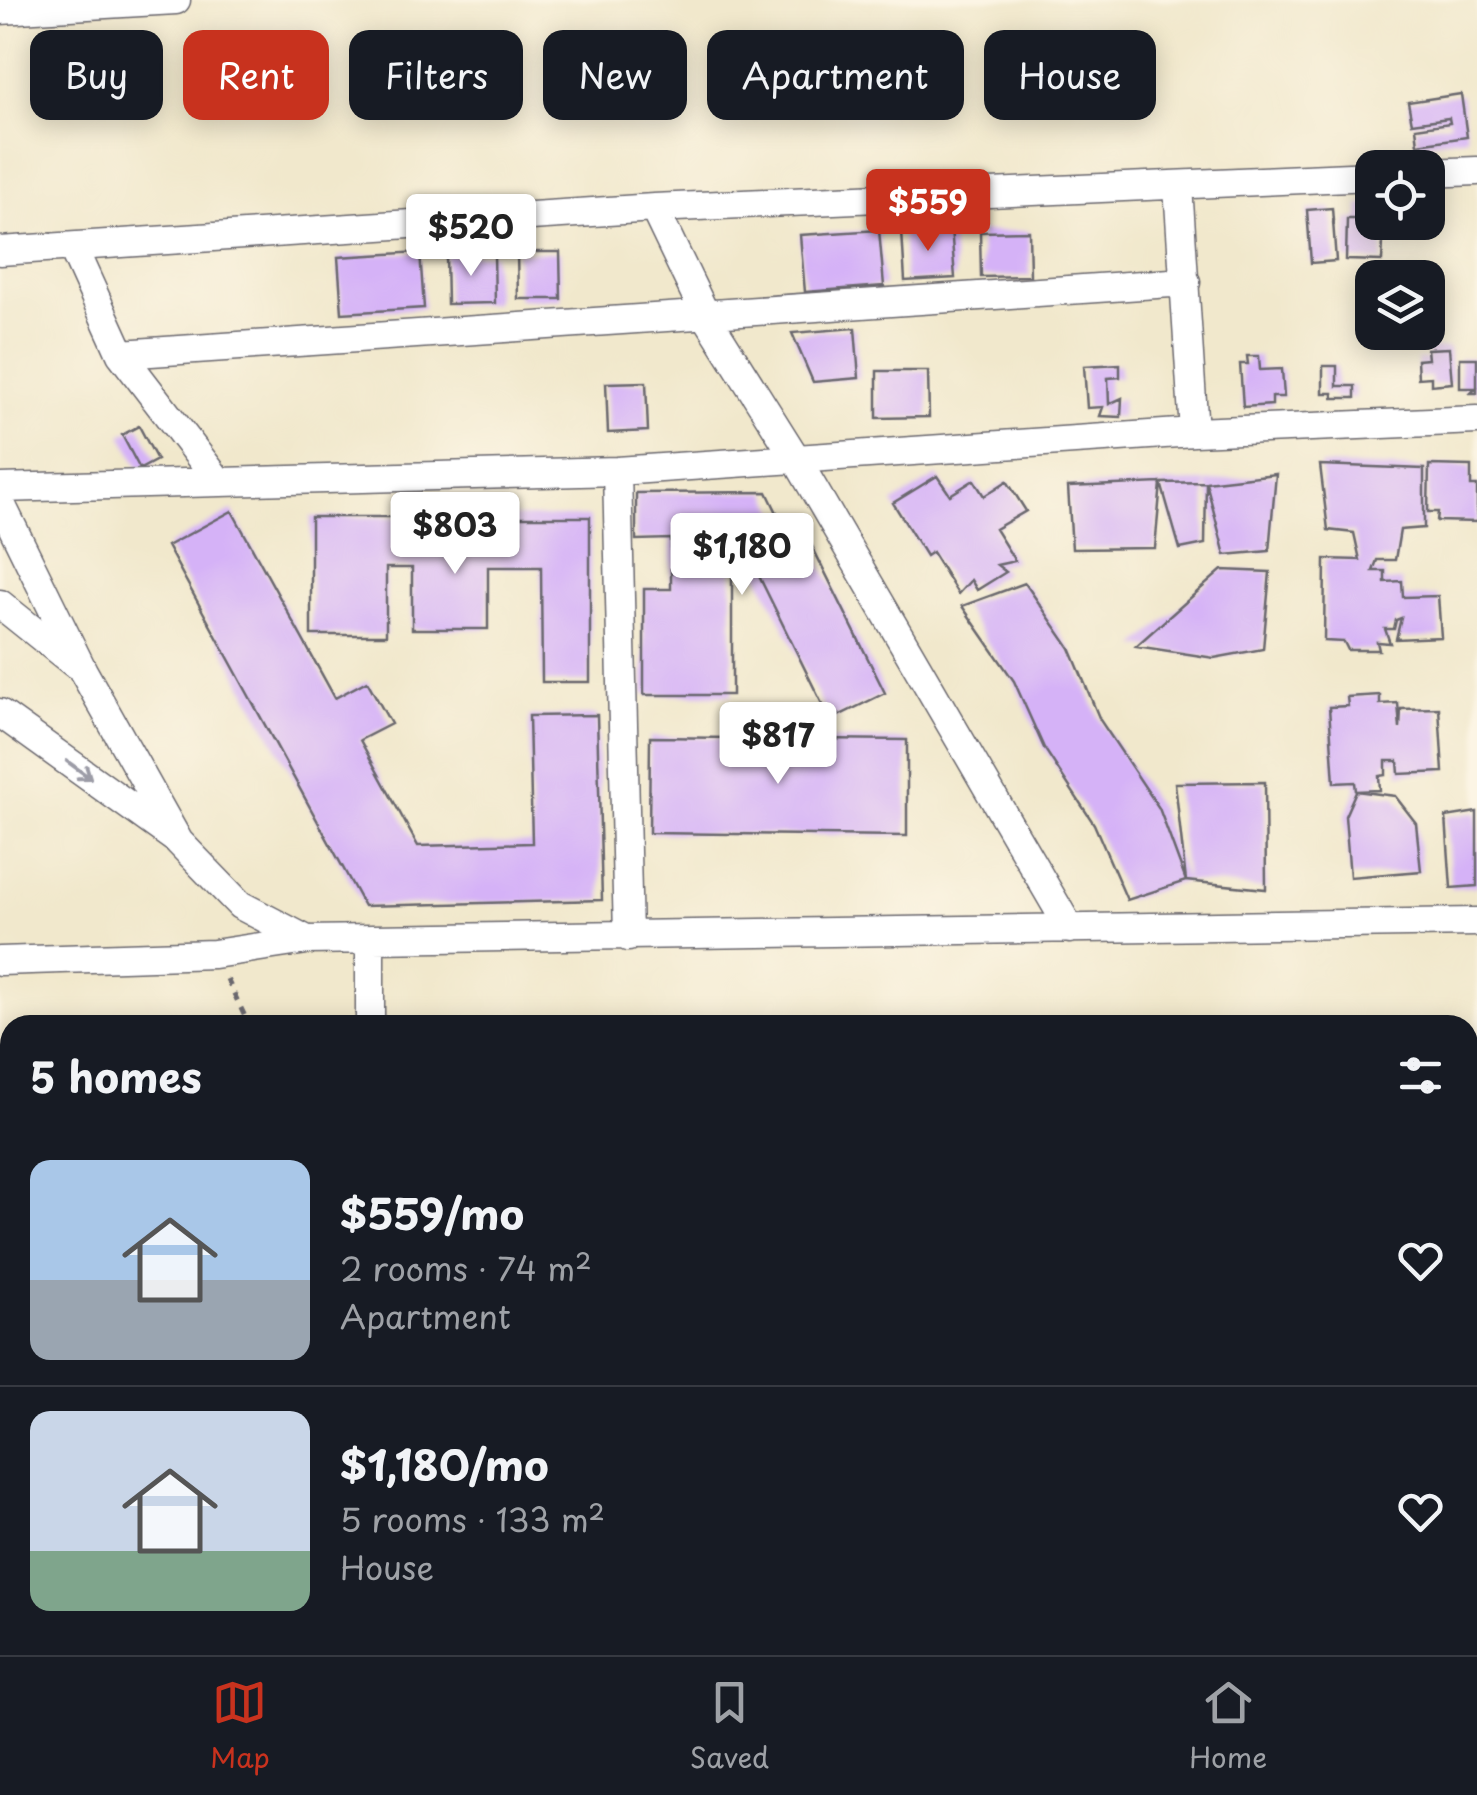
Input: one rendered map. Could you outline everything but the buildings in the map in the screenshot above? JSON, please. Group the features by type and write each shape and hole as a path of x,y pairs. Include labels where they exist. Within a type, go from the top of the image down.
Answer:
{"street":[{"path":"0,10 176,0"},
{"path":"1445,172 1477,171"},
{"path":"0,251 654,208 1355,177"},
{"path":"1178,186 1194,432"},
{"path":"654,208 705,314 795,457 1070,929"},
{"path":"73,248 121,354 219,482"},
{"path":"121,354 1186,282"},
{"path":"0,488 617,471 1194,432 1477,420"},
{"path":"617,471 628,937"},
{"path":"0,502 84,671 180,842"},
{"path":"0,604 84,671"},
{"path":"0,714 180,842 240,905 307,940"},
{"path":"0,961 214,954 307,940 1477,922"},
{"path":"370,942 370,1015"}],"path":[{"path":"214,954 244,1015"}]}
